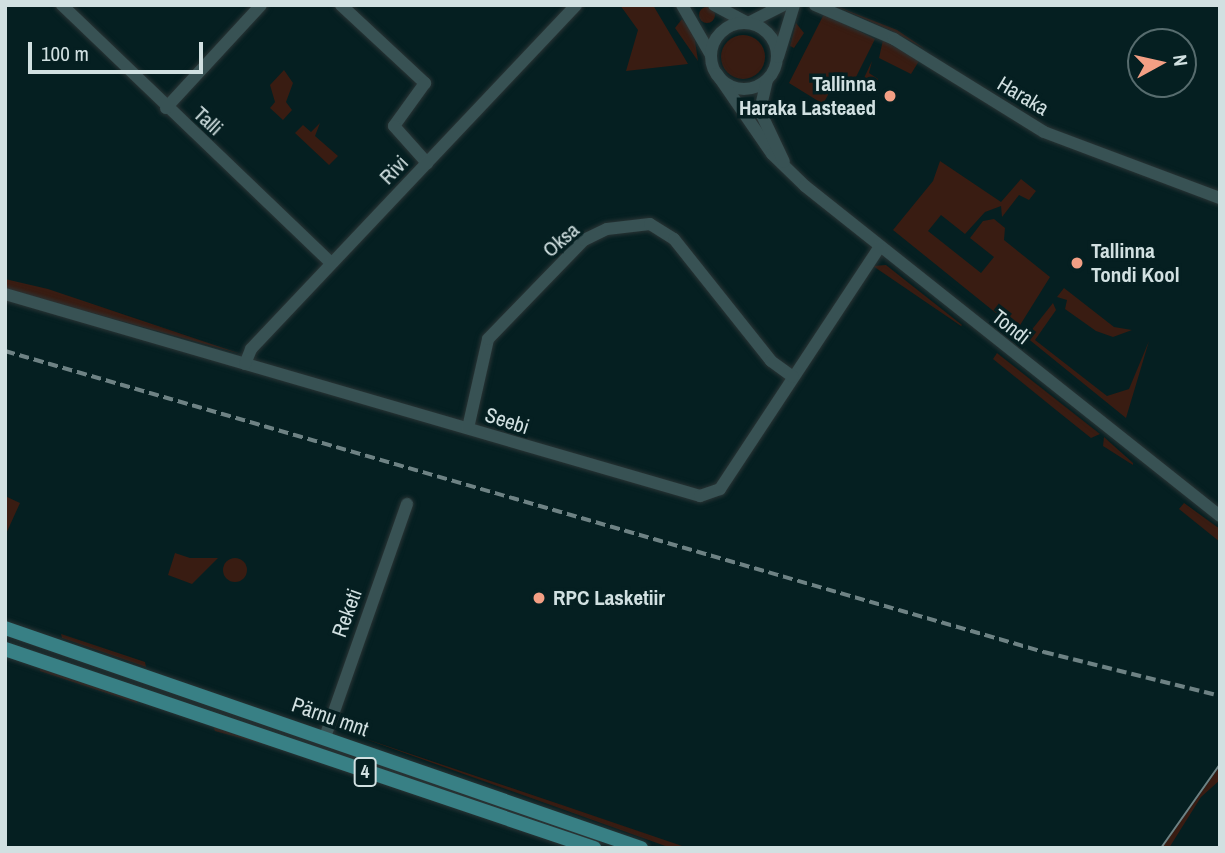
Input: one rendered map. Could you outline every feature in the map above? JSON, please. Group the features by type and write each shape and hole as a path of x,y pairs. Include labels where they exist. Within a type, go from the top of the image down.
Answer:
{"main road":[{"name":"Pärnu mnt","path":"5,628 641,848"},
{"name":"Pärnu mnt","path":"5,649 594,848"}],"street":[{"name":"Talli","path":"62,5 166,108 331,263"},
{"path":"166,108 261,5"},
{"path":"341,5 425,83 394,127 427,163"},
{"name":"Rivi","path":"245,364 251,349 576,5"},
{"path":"682,5 711,55 717,74 744,89 767,80 777,61 794,5"},
{"path":"714,5 769,34 777,61"},
{"path":"711,55 722,31 748,23 783,5"},
{"name":"Haraka","path":"815,5 894,39 1044,132 1220,198"},
{"name":"Tondi","path":"717,74 784,162 879,248 1220,516"},
{"name":"Tondi","path":"767,80 760,111 784,162"},
{"name":"Oksa","path":"468,428 488,339 584,240 607,229 650,224 674,239 771,362 793,377"},
{"name":"Seebi","path":"5,294 700,496 720,489 879,248"},
{"name":"Reketi","path":"325,737 407,504"}],"shaded area":[{"path":"620,5 653,5 688,64 626,71 638,30"},
{"path":"833,5 897,30 925,49 894,32"},
{"path":"704,7 710,7 715,15 713,21 704,23 699,18 699,12"},
{"path":"824,14 875,39 852,85 834,84 823,104 789,83"},
{"path":"682,19 694,34 698,61 675,28"},
{"path":"796,23 804,33 794,48 790,46"},
{"path":"743,35 758,42 765,57 758,72 743,79 728,72 721,57 728,42"},
{"path":"883,40 919,61 911,74 879,58"},
{"path":"872,61 869,73 878,79 869,92 864,78"},
{"path":"284,70 293,83 286,102 292,110 283,120 270,108 275,102 270,85"},
{"path":"320,123 315,136 338,156 329,165 295,133 303,125 311,132"},
{"path":"940,161 1001,202 1021,179 1036,191 1029,200 1019,195 1002,217 1001,206 985,212 965,234 941,215 928,231 981,273 994,257 970,238 983,221 994,219 1005,228 1004,240 1050,277 1017,330 893,230 933,181"},
{"path":"886,265 962,325 873,266"},
{"path":"5,279 48,289 241,354 5,289"},
{"path":"1064,288 1114,327 1132,330 1113,337 1096,331 1065,309 1067,300 1057,297"},
{"path":"1053,303 1056,310 1035,340 1107,396 1129,389 1149,341 1126,418 1026,337"},
{"path":"997,353 1100,434 1091,438 993,359"},
{"path":"1104,437 1133,463 1133,465 1103,446"},
{"path":"5,496 20,503 5,536"},
{"path":"1184,503 1220,529 1220,542 1179,509"},
{"path":"175,553 190,558 218,558 192,584 168,575"},
{"path":"235,558 244,561 247,570 244,579 235,582 226,579 223,570 226,561"},
{"path":"61,634 145,662 146,667 62,638"},
{"path":"39,665 138,700 137,703 40,671"},
{"path":"212,724 274,747 215,731"},
{"path":"357,736 565,806 688,848 671,848"},
{"path":"1220,766 1220,780 1201,797 1169,848 1162,848"}],"tram line":[{"path":"1161,848 1220,764"}],"railway":[{"path":"5,351 1044,652 1220,696"}],"place":[{"name":"Tallinna Haraka Lasteaed","path":"890,96"},
{"name":"Tallinna Tondi Kool","path":"1077,263"},
{"name":"RPC Lasketiir","path":"539,598"}]}
